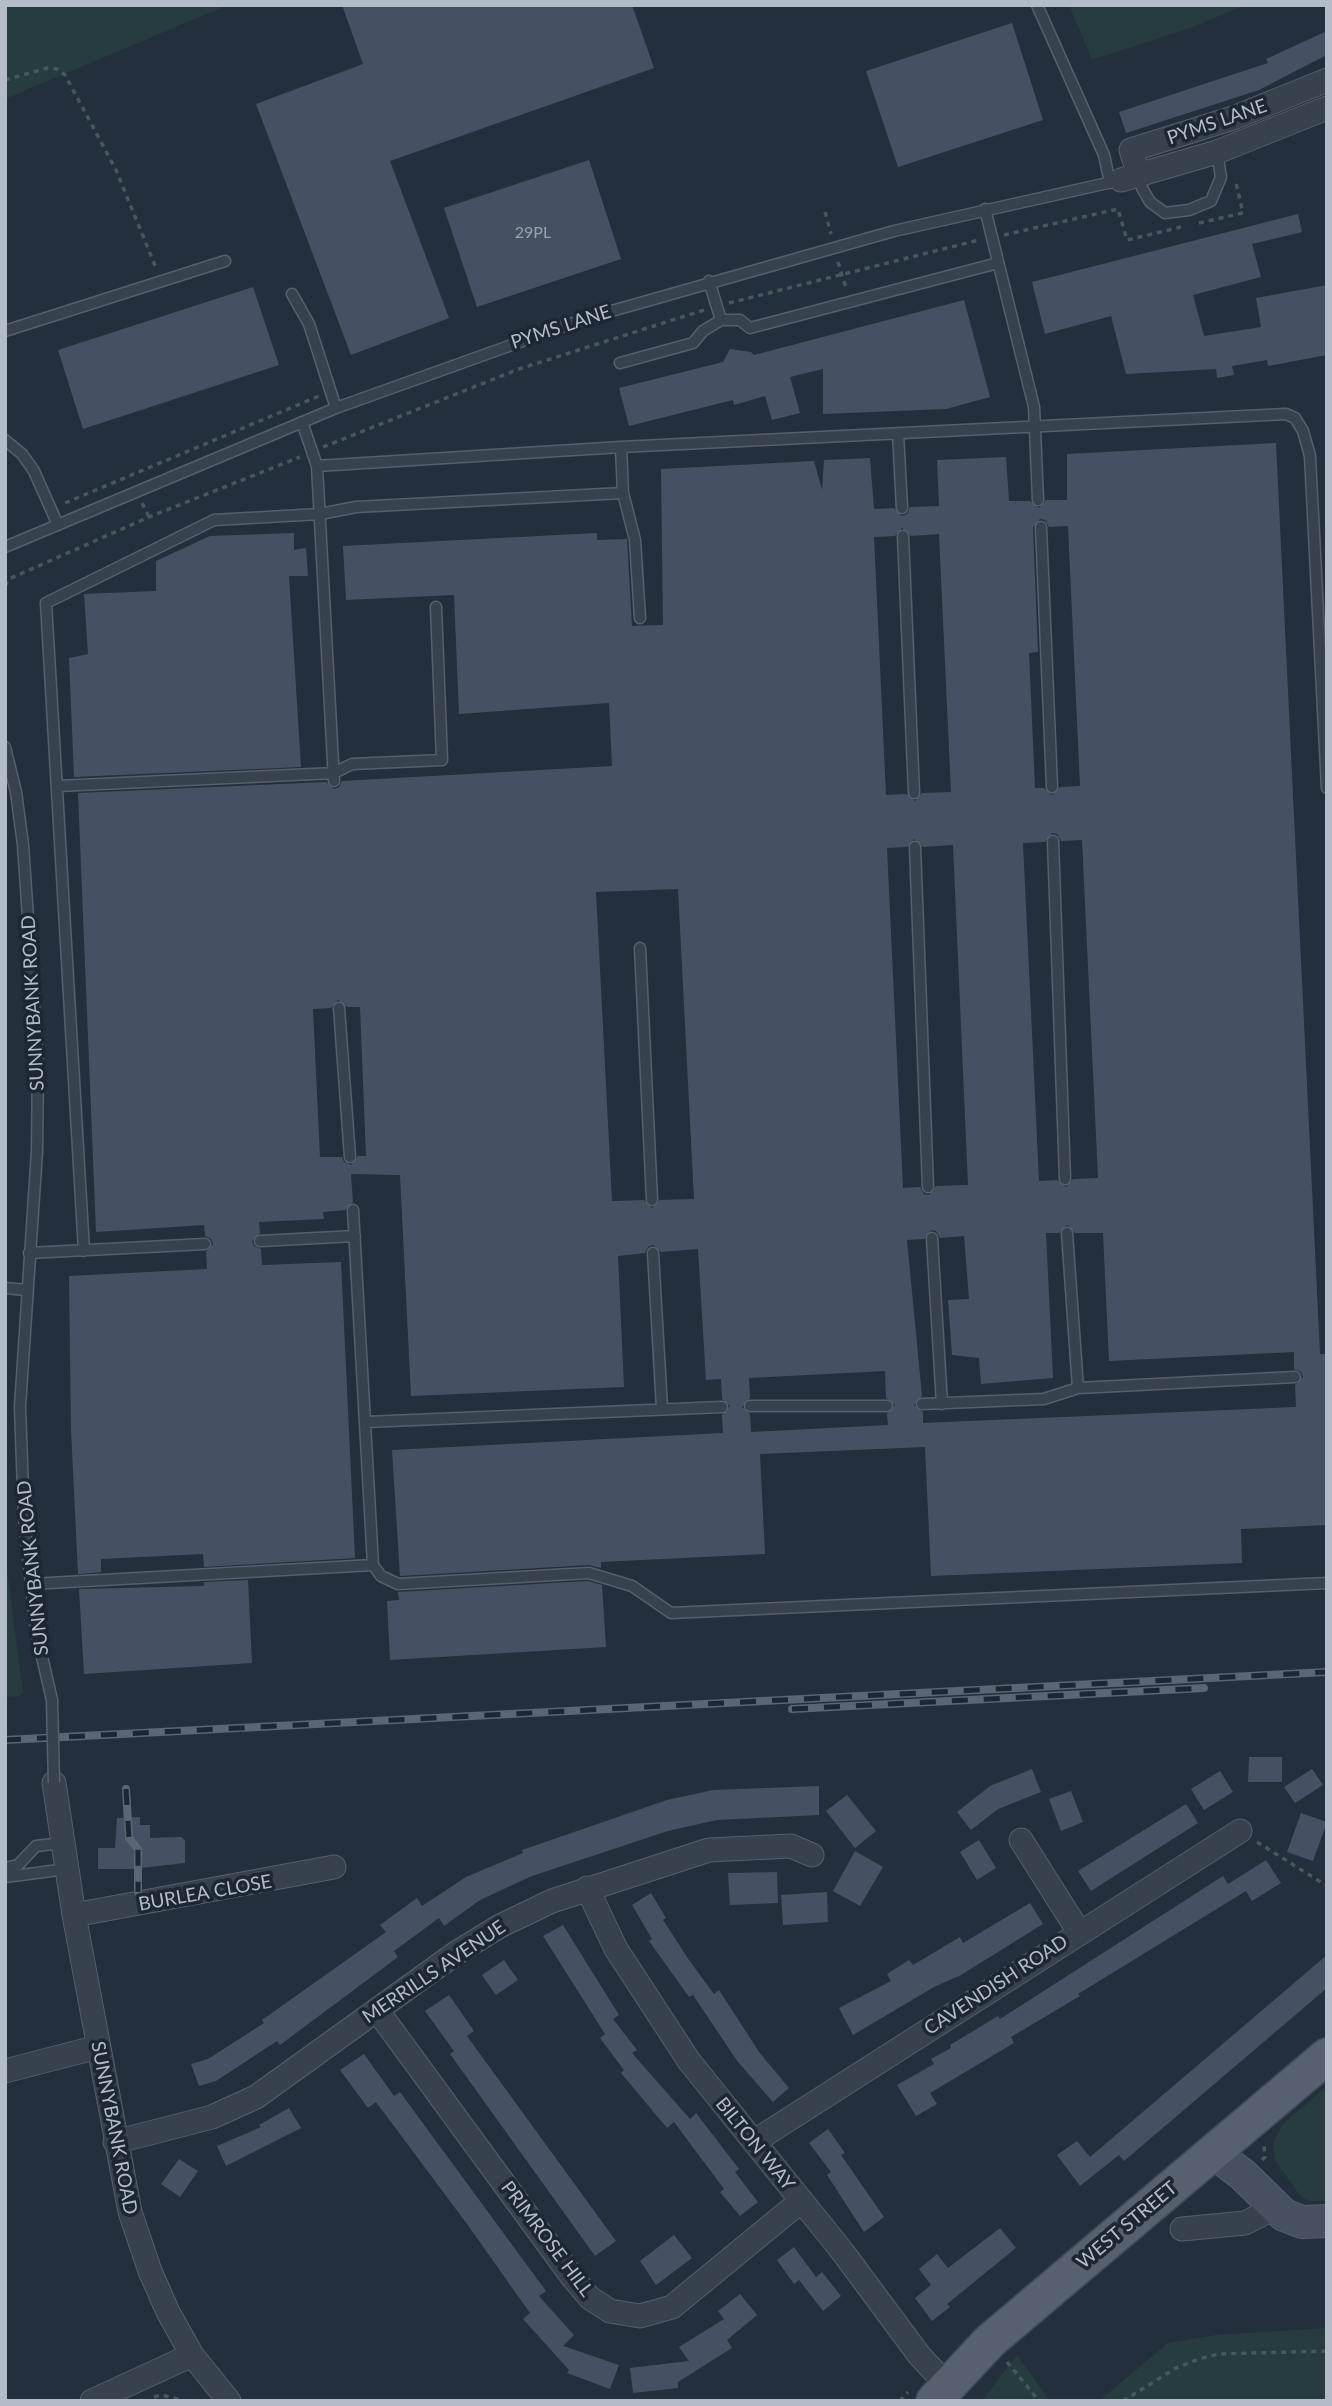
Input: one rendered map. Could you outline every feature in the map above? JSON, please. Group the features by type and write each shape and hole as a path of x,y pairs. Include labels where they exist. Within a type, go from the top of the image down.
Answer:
{"main road":[{"name":"WEST STREET","path":"940,2392 990,2341 1327,2056"}],"street":[{"name":"PYMS LANE","path":"1327,80 1233,118 1131,150 1124,179 1217,152 1327,108"},
{"name":"SUNNYBANK ROAD","path":"54,1783 74,1915 126,2196 144,2255 168,2312 192,2355 229,2401"},
{"name":"CAVENDISH ROAD","path":"755,2141 1079,1931 1240,1831"},
{"path":"1021,1840 1079,1931"},
{"name":"MERRILLS AVENUE","path":"115,2142 212,2117 239,2106 500,1926 587,1888 709,1850 791,1846 812,1855"},
{"name":"BURLEA CLOSE","path":"74,1915 334,1867"},
{"name":"BILTON WAY","path":"587,1888 616,1949 664,2026 919,2354 940,2392"},
{"name":"PRIMROSE HILL","path":"377,2010 573,2278 590,2298 610,2311 640,2316 672,2307 801,2202"},
{"path":"5,2071 98,2047"},
{"path":"1225,2143 1274,2205 1292,2219 1327,2221"},
{"path":"1182,2229 1245,2223 1274,2205"},
{"path":"92,2401 192,2355"}],"lane":[{"path":"1037,5 1104,155 1124,179 1142,188 1150,202 1165,213 1189,210 1211,201 1222,177 1217,152"},
{"name":"PYMS LANE","path":"5,547 336,408 505,345 709,281 985,209 1124,179"},
{"path":"985,209 1037,427 1038,500"},
{"path":"5,331 225,261"},
{"path":"620,363 693,343 704,331 722,320 740,320 750,328 998,263"},
{"path":"709,281 722,320"},
{"path":"292,294 309,324 336,408"},
{"path":"317,466 621,447 1286,414 1295,418 1303,431 1310,456 1321,538 1327,788"},
{"path":"302,422 317,466 334,777"},
{"path":"898,433 902,508"},
{"path":"5,440 22,454 34,471 58,525"},
{"path":"621,447 623,493 635,540 640,618"},
{"path":"84,1251 46,603 214,520 320,514 356,507 623,493"},
{"path":"1041,527 1052,787"},
{"path":"903,536 914,793"},
{"path":"58,786 334,777 352,764 442,760 436,607"},
{"name":"SUNNYBANK ROAD","path":"5,747 16,792 23,845 38,1064 37,1151 20,1407 24,1518 36,1631 52,1700 54,1783"},
{"path":"1053,841 1065,1179"},
{"path":"915,847 928,1187"},
{"path":"640,948 652,1200"},
{"path":"339,1008 350,1157"},
{"path":"353,1210 373,1565 381,1576 398,1584 589,1573 632,1586 671,1613 1327,1583"},
{"path":"1067,1233 1078,1388"},
{"path":"260,1241 355,1236"},
{"path":"932,1238 942,1404"},
{"path":"29,1253 205,1244"},
{"path":"653,1253 662,1408"},
{"path":"5,1288 26,1290"},
{"path":"922,1404 1044,1399 1078,1388 1295,1377"},
{"path":"750,1406 887,1406"},
{"path":"366,1422 722,1407"},
{"path":"31,1584 373,1565"},
{"path":"5,1868 18,1865 36,1846 63,1843"},
{"path":"5,1877 67,1869"}],"path":[{"path":"5,80 47,68 57,69 71,83 116,170 161,281"},
{"path":"5,586 9,579 149,517 519,369 717,306 991,237 1118,209"},
{"path":"51,509 331,392"},
{"path":"1240,1831 1327,1886"},
{"path":"990,2341 1039,2401"},
{"path":"1123,2401 1176,2368 1219,2354 1327,2351"},
{"path":"146,2401 161,2395 186,2401"}],"green space":[{"path":"5,5 228,5 5,99"},
{"path":"1069,5 1245,5 1193,27 1092,60"},
{"path":"5,1555 23,1692 20,1696 5,1697"},
{"path":"1327,2086 1327,2201 1310,2201 1301,2197 1275,2160 1273,2144 1282,2125"},
{"path":"1327,2328 1327,2401 1099,2401 1168,2343 1216,2335"},
{"path":"1017,2355 1050,2401 982,2401"}],"building":[{"path":"342,5 632,5 654,68 390,161 449,318 351,355 256,104 363,64"},
{"path":"1012,23 1043,120 898,167 866,71"},
{"path":"1327,31 1327,55 1259,90 1126,133 1119,112 1268,63 1266,59"},
{"path":"589,160 621,259 477,307 444,208"},
{"path":"1298,214 1302,232 1252,244 1261,277 1193,295 1204,336 1261,327 1256,298 1327,285 1327,355 1268,366 1267,360 1232,366 1234,375 1217,378 1216,369 1126,374 1111,316 1045,334 1032,282"},
{"path":"253,287 279,365 83,429 58,350"},
{"path":"964,300 990,397 946,409 823,414 823,369 790,377 800,413 772,420 765,396 734,405 733,400 629,426 619,388 723,362 730,349 751,352 754,355"},
{"path":"1276,443 1320,1354 1327,1354 1327,1525 1241,1529 1242,1563 931,1576 925,1447 760,1454 765,1554 601,1562 601,1568 589,1565 400,1576 392,1450 723,1433 722,1415 730,1406 722,1399 721,1379 706,1380 698,1249 661,1252 653,1245 648,1247 645,1253 618,1256 624,1387 411,1396 400,1175 351,1174 353,1202 345,1210 323,1212 324,1219 259,1222 260,1233 252,1241 254,1246 261,1249 262,1265 341,1262 355,1558 204,1567 203,1554 101,1559 101,1572 78,1574 71,1430 69,1276 207,1269 206,1252 213,1244 211,1239 205,1236 204,1225 96,1232 78,793 326,782 334,789 339,787 342,781 612,766 609,703 459,714 454,595 346,600 343,546 597,533 597,540 627,539 632,626 663,625 661,469 814,461 822,490 824,460 870,458 874,509 894,508 902,516 907,514 910,507 939,506 937,460 1006,457 1009,501 1030,501 1039,508 1046,500 1067,500 1067,454","holes":["1040,519 1045,520 1049,527 1068,526 1080,786 1060,787 1052,795 1044,788 1035,788 1029,653 1038,652 1033,527","902,528 911,536 939,534 951,792 922,793 915,801 906,794 886,795 874,537 895,536","1052,833 1057,834 1061,841 1082,840 1098,1178 1073,1179 1066,1187 1057,1180 1039,1181 1023,843 1045,842","914,839 923,847 953,845 968,1185 936,1186 929,1195 924,1194 920,1187 903,1188 887,848 907,847","678,889 694,1199 660,1200 652,1208 644,1200 612,1201 596,892","338,1000 347,1007 360,1007 366,1156 358,1156 351,1165 344,1162 342,1157 320,1157 313,1009 331,1008","1067,1225 1075,1233 1103,1233 1109,1361 1294,1352 1294,1369 1301,1372 1303,1377 1295,1385 1296,1407 923,1423 923,1412 914,1405 922,1396 907,1240 924,1239 931,1230 936,1231 940,1238 964,1236 969,1299 948,1300 952,1355 979,1358 981,1384 1053,1378 1046,1233 1059,1233","885,1371 886,1398 895,1405 887,1414 888,1425 751,1432 750,1414 742,1407 750,1398 749,1378"]},
{"path":"294,533 294,550 306,548 308,576 289,576 301,767 74,777 69,658 88,654 84,594 156,591 156,561 210,536"},
{"path":"248,1580 252,1663 84,1674 79,1589 204,1586 204,1582"},
{"path":"588,1581 602,1585 606,1647 390,1660 387,1601 399,1600 398,1592"},
{"path":"1249,1757 1282,1757 1282,1782 1248,1782"},
{"path":"1032,1769 1041,1792 998,1809 971,1830 957,1812 990,1786"},
{"path":"1312,1769 1323,1785 1295,1803 1284,1787"},
{"path":"1220,1771 1233,1792 1204,1810 1191,1789"},
{"path":"819,1786 819,1815 717,1820 668,1831 532,1876 480,1900 444,1926 439,1918 394,1951 398,1957 280,2045 277,2041 216,2081 199,2086 191,2064 208,2059 264,2023 262,2020 386,1932 380,1925 417,1898 422,1906 466,1877 523,1853 522,1850 667,1800 713,1790"},
{"path":"1071,1791 1083,1822 1061,1831 1049,1799"},
{"path":"847,1795 876,1831 855,1848 826,1811"},
{"path":"1186,1804 1198,1823 1091,1891 1078,1871"},
{"path":"1301,1813 1327,1822 1313,1861 1287,1852"},
{"path":"140,1817 140,1825 150,1825 150,1838 181,1837 185,1840 185,1863 132,1869 98,1869 98,1848 115,1848 117,1818"},
{"path":"979,1840 996,1868 977,1880 960,1852"},
{"path":"855,1851 883,1867 860,1906 833,1891"},
{"path":"1266,1860 1281,1883 1252,1901 1246,1891 1078,1994 1080,1996 1011,2037 1014,2043 930,2093 937,2104 916,2116 897,2085 934,2064 931,2059 951,2048 950,2045 998,2016 1000,2019 1223,1876 1228,1884"},
{"path":"777,1872 778,1903 730,1905 728,1873"},
{"path":"827,1892 828,1922 783,1925 781,1895"},
{"path":"651,1893 666,1918 663,1920 689,1960 714,1994 719,1990 759,2052 789,2088 773,2102 738,2062 693,1995 689,1997 649,1941 652,1939 632,1905"},
{"path":"1030,1903 1043,1924 961,1975 934,1987 853,2035 839,2008 891,1981 887,1974 909,1960 913,1965 960,1937 963,1943"},
{"path":"563,1925 619,2015 613,2019 637,2050 632,2053 690,2119 696,2113 739,2169 735,2172 758,2202 740,2216 720,2192 724,2189 674,2122 667,2128 621,2073 624,2070 600,2038 605,2034 543,1936"},
{"path":"1327,1955 1327,1988 1124,2161 1119,2155 1080,2186 1057,2155 1077,2141 1090,2157"},
{"path":"504,1960 518,1980 496,1995 482,1975"},
{"path":"449,1995 474,2031 467,2036 616,2241 595,2256 450,2054 454,2051 425,2011"},
{"path":"364,2054 394,2096 400,2092 546,2291 539,2296 574,2335 563,2346 619,2365 610,2389 567,2373 569,2370 523,2319 530,2313 376,2102 368,2108 340,2070"},
{"path":"289,2108 301,2128 226,2166 217,2146 261,2127 259,2125"},
{"path":"828,2129 845,2153 841,2155 884,2217 864,2232 827,2175 831,2172 809,2143"},
{"path":"179,2159 198,2171 180,2197 161,2184"},
{"path":"1000,2228 1016,2248 947,2304 950,2307 932,2321 915,2298 931,2285 919,2269 937,2254 948,2268"},
{"path":"674,2235 692,2258 656,2285 640,2261"},
{"path":"794,2247 816,2277 822,2272 841,2296 823,2311 799,2280 794,2284 777,2260"},
{"path":"740,2294 757,2315 727,2340 732,2348 678,2382 678,2388 633,2393 630,2368 689,2361 679,2347 724,2319 718,2311"}],"railway":[{"path":"5,1740 1327,1672"},
{"path":"792,1709 1204,1688"},
{"path":"126,1789 129,1838 138,1849 138,1892"}]}
